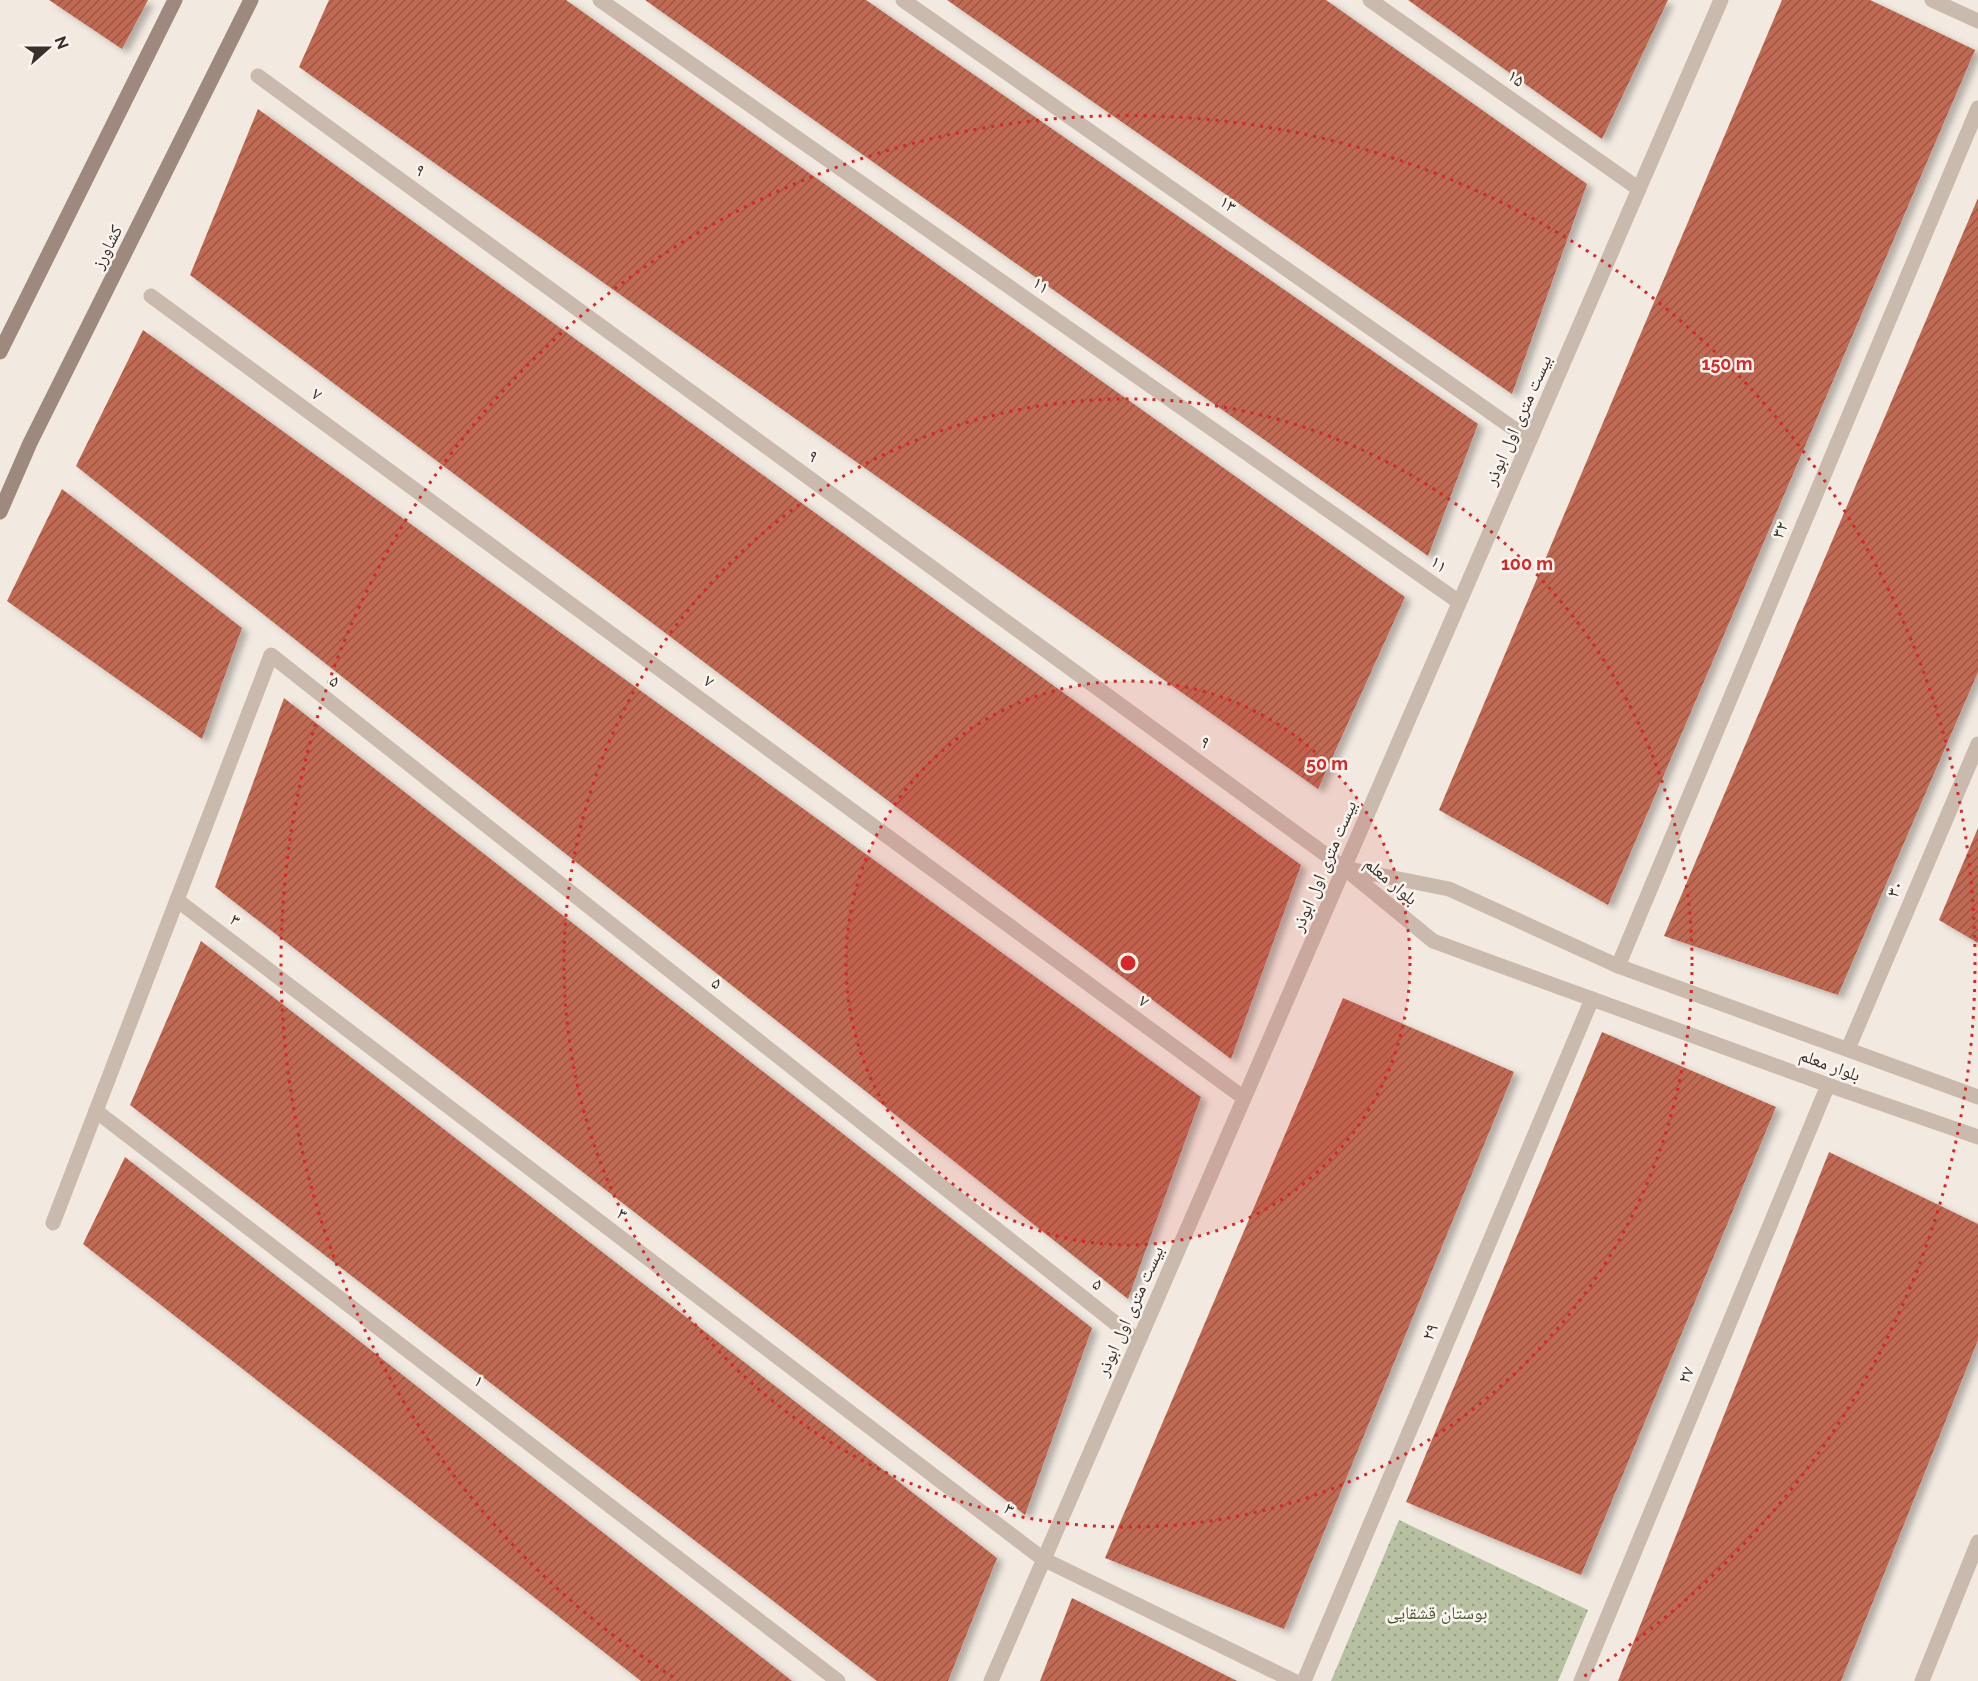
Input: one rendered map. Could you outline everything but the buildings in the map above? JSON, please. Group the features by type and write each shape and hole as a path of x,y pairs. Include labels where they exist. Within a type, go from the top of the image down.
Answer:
{"main road":[{"path":"0,352 175,0"},
{"name":"کشاورز","path":"0,512 30,443 251,0"}],"street":[{"name":"۱۱","path":"600,0 1460,602"},
{"name":"۱۳","path":"903,0 1530,440"},
{"name":"۱۵","path":"1370,0 1639,189"},
{"name":"بیست متری اول ابوذر","path":"991,1681 1721,0"},
{"path":"1932,0 1978,21"},
{"name":"۹","path":"258,76 1344,868"},
{"name":"۳۲","path":"1618,966 1978,108"},
{"name":"۷","path":"151,296 1244,1098"},
{"name":"۵","path":"177,900 271,655 1138,1341"},
{"name":"۳۰","path":"1848,1049 1978,744"},
{"name":"بلوار معلم","path":"1344,868 1449,889 1618,966 1978,1097"},
{"name":"بلوار معلم","path":"1344,868 1433,942 1978,1137"},
{"path":"53,1223 177,900"},
{"name":"۳","path":"177,900 1043,1559 1294,1681"},
{"name":"۲۹","path":"1304,1681 1592,999"},
{"name":"۲۷","path":"1581,1681 1828,1085"},
{"name":"۱","path":"96,1111 838,1681"},
{"path":"1922,1681 1978,1542"}],"green space":[{"name":"بوستان قشقایی","path":"1399,1520 1588,1610 1558,1681 1331,1681"}]}
